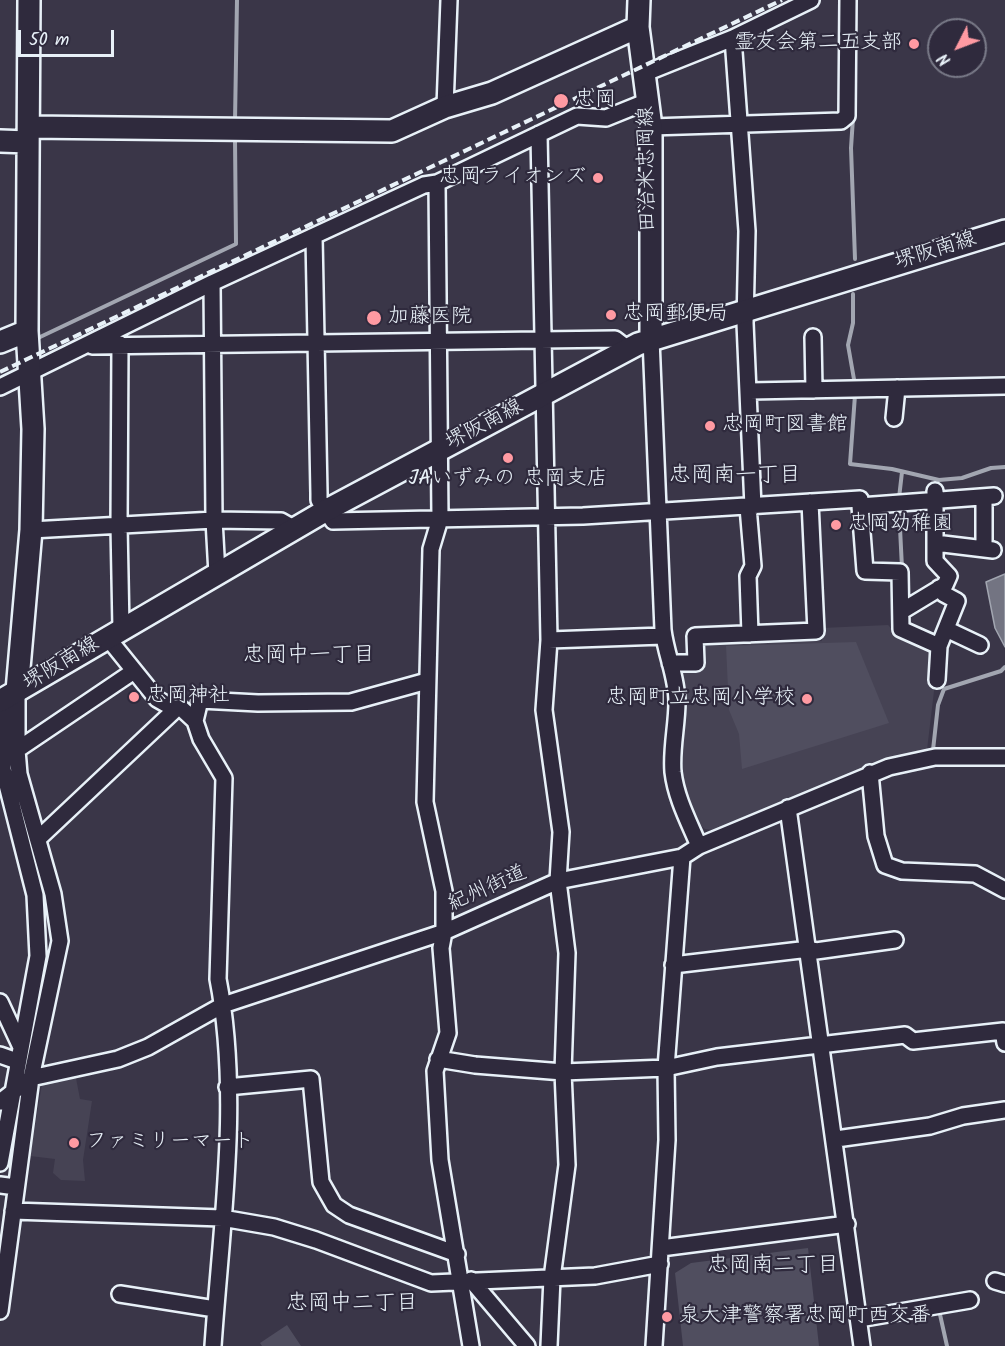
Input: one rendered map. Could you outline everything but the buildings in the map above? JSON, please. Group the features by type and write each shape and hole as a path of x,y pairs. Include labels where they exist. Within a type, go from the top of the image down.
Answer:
{"main road":[{"path":"9,696 31,530 33,429 27,331 29,0"},
{"name":"田治米忠岡線","path":"639,0 638,27 651,127 651,339"},
{"path":"0,141 28,134 380,133 403,128 445,107 492,93 638,27"},
{"name":"堺阪南線","path":"9,696 325,511 628,349 651,339 1005,231"},
{"path":"0,342 27,331"}],"street":[{"path":"445,107 449,0"},
{"path":"643,74 733,38 811,0"},
{"path":"651,127 841,121 847,116 848,0"},
{"path":"733,38 747,231 745,323 750,391 750,507 753,566 748,576 750,634"},
{"path":"0,387 212,283 424,185 437,183 577,116 606,118 648,101"},
{"path":"539,134 549,640 544,710 561,832 558,881 567,953 563,1072 567,1165 552,1278 549,1346"},
{"path":"437,183 440,519 431,549 425,802 444,891 444,932 441,948 448,1033 435,1071 440,1160 457,1254 466,1281 471,1346"},
{"path":"314,237 319,494 325,511 333,521 657,512 860,499 865,572 900,572 901,629 939,646"},
{"path":"212,283 214,520 217,574"},
{"path":"813,337 814,390"},
{"path":"86,346 120,344 214,346 316,341 437,342 615,339 628,349"},
{"path":"651,339 663,636 675,680 677,702 673,772 680,802 699,846"},
{"path":"120,344 114,633 134,671 157,699 177,708 195,721"},
{"path":"750,391 1005,386"},
{"path":"894,418 897,388"},
{"path":"902,611 945,585 949,576 936,561 935,495"},
{"path":"860,506 935,495 989,497 989,549 935,543"},
{"path":"670,663 696,663 695,636 816,631 810,502"},
{"path":"31,530 214,520 281,521 295,529"},
{"path":"937,680 939,646 957,601 944,594 939,588"},
{"path":"946,629 980,645"},
{"path":"549,640 663,636"},
{"path":"16,750 134,671"},
{"path":"213,1346 229,1126 223,1005 218,979 224,778 201,739 195,721 200,700 258,703 351,702 427,681"},
{"path":"0,1311 5,1238 13,1211 30,1078 60,941 55,906 39,838 20,774 9,696"},
{"path":"0,1163 5,1098 19,1054 38,956 36,909 2,767 9,696"},
{"path":"39,838 177,708"},
{"name":"紀州街道","path":"5,1098 30,1078 118,1059 148,1047 223,1005 444,932 558,881 682,857 699,846 870,773 935,757 1005,757"},
{"path":"870,773 876,836 885,865 902,871 975,874 1005,890"},
{"path":"788,808 836,1139 862,1346"},
{"path":"654,1346 667,1140 666,1068 682,857"},
{"path":"36,909 55,906"},
{"path":"673,965 809,949 816,951 895,940"},
{"path":"38,956 58,958"},
{"path":"0,1002 19,1054"},
{"path":"438,1059 475,1065 563,1072 666,1068 717,1057 905,1035 913,1041 1003,1031 1005,1043"},
{"path":"0,1055 19,1054"},
{"path":"227,1087 311,1079 321,1182 334,1205 349,1215 457,1254"},
{"path":"836,1139 930,1126 963,1116 1005,1110"},
{"path":"0,1185 16,1187"},
{"path":"13,1211 222,1218 274,1227 315,1239 431,1283 595,1276 660,1264"},
{"path":"661,1248 847,1224"},
{"path":"466,1281 527,1346"},
{"path":"120,1294 215,1310"},
{"path":"860,1319 970,1300"}],"shaded area":[{"name":"忠岡町立忠岡小学校","path":"888,625 895,632 939,649 927,750 867,767 721,831 705,829 694,820 682,774 683,729 679,668 702,668 701,645 822,641 822,628"},
{"path":"856,642 889,723 742,769 739,734 729,710 726,646"},
{"path":"75,1073 80,1099 92,1101 83,1160 85,1181 61,1180 53,1173 55,1159 30,1156 42,1084 45,1081"},
{"path":"808,1248 819,1346 683,1346 675,1273 691,1263"},
{"path":"287,1325 301,1346 262,1346 260,1343"}],"water":[{"path":"1005,574 1005,647 995,628 986,582"}],"waterway":[{"path":"235,121 237,0"},
{"path":"853,118 851,148 855,259"},
{"path":"38,338 236,244 235,139"},
{"path":"853,294 853,323 848,345 855,385"},
{"path":"855,395 850,464 892,469 939,480 962,478 991,468 1005,467"},
{"path":"899,498 902,472"},
{"path":"899,508 902,568"},
{"path":"931,751 933,750 938,705 944,689 1001,671 1005,667"},
{"path":"939,1310 947,1346"}],"railway":[{"path":"0,372 782,0"}],"place":[{"name":"霊友会第二五支部","path":"914,44"},
{"name":"忠岡","path":"561,101"},
{"name":"忠岡ライオンズ","path":"598,178"},
{"name":"忠岡郵便局","path":"611,315"},
{"name":"加藤医院","path":"374,318"},
{"name":"忠岡町図書館","path":"710,426"},
{"name":"JAいずみの 忠岡支店","path":"508,458"},
{"name":"忠岡幼稚園","path":"836,525"},
{"name":"忠岡神社","path":"134,697"},
{"name":"忠岡町立忠岡小学校","path":"807,699"},
{"name":"ファミリーマート","path":"74,1143"},
{"name":"泉大津警察署忠岡町西交番","path":"667,1317"}],"district":[{"name":"忠岡南一丁目","path":"735,477"},
{"name":"忠岡中一丁目","path":"309,657"},
{"name":"忠岡南二丁目","path":"773,1267"},
{"name":"忠岡中二丁目","path":"352,1305"}]}
